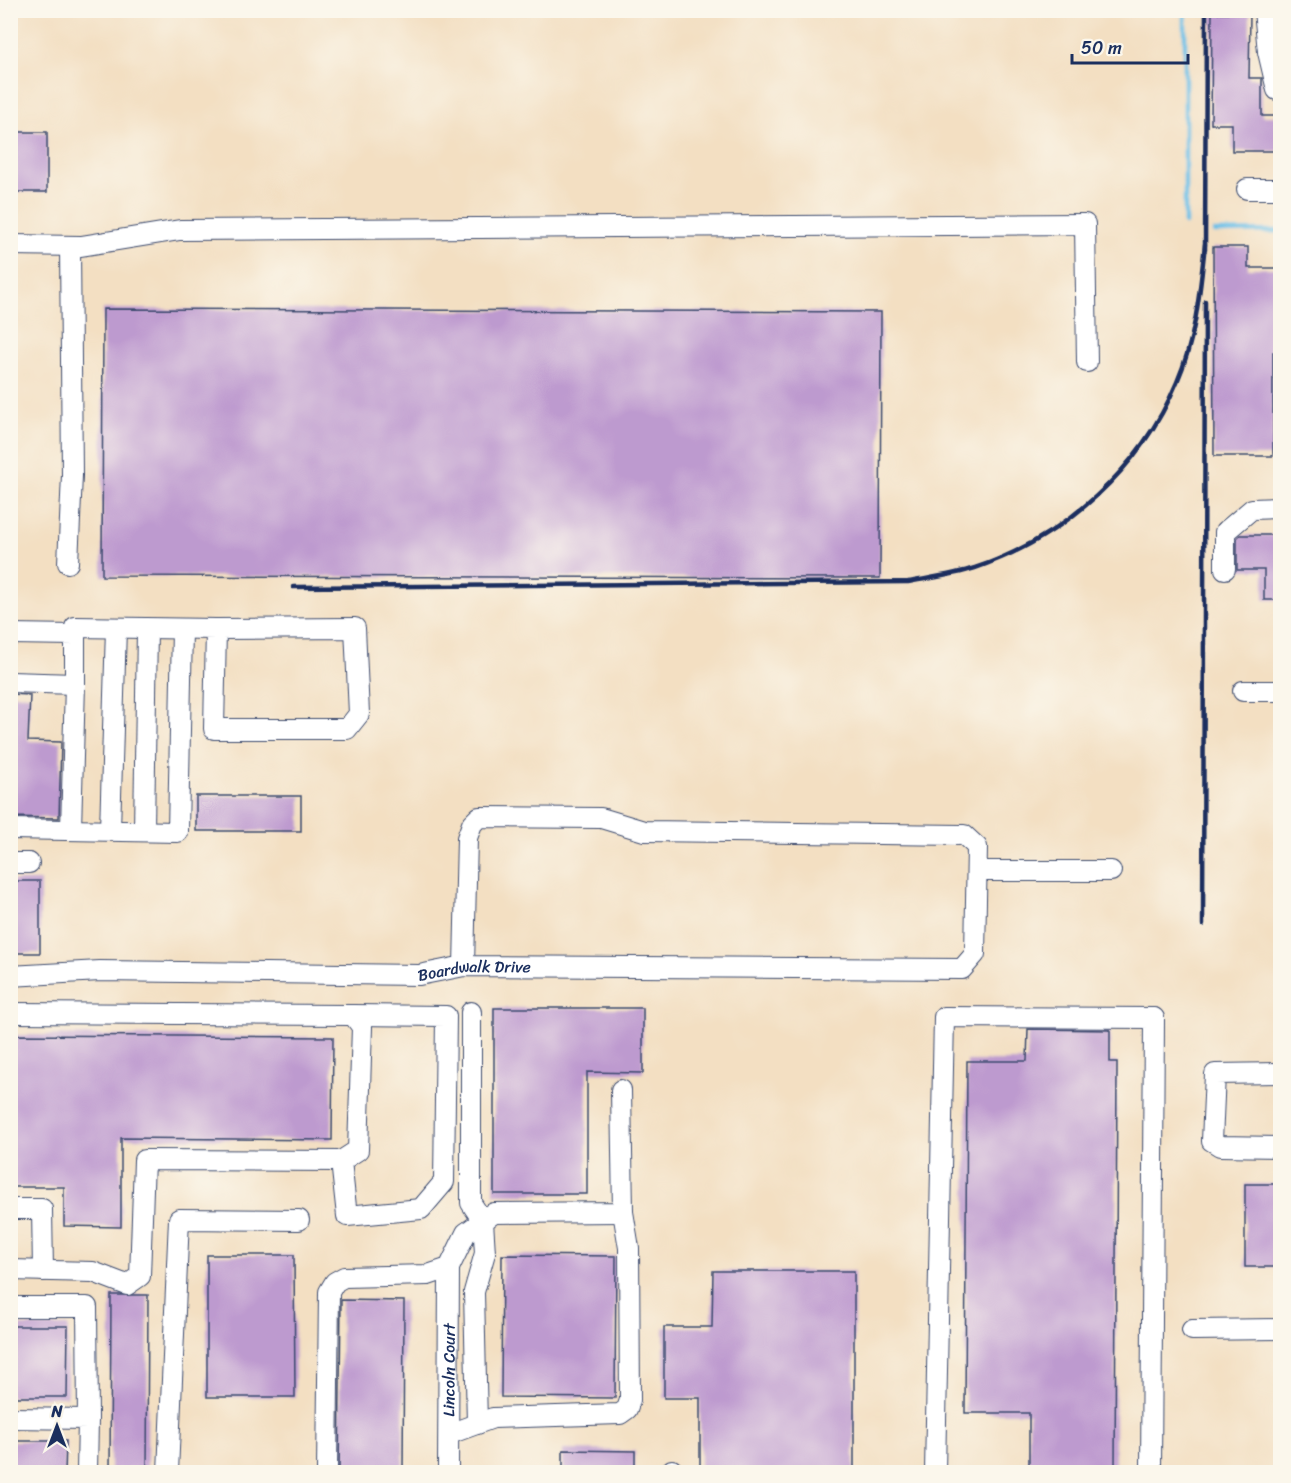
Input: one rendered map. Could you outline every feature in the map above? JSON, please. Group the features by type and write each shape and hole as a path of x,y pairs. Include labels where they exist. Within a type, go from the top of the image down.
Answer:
{"street":[{"path":"1264,10 1274,52 1277,90 1281,90"},
{"path":"1246,189 1281,189"},
{"path":"10,245 70,246 180,230 1085,224 1087,362"},
{"path":"68,563 72,475 70,246"},
{"path":"1225,569 1225,532 1252,509 1281,508"},
{"path":"71,829 75,627 182,629 355,627 359,714 347,729 214,729 216,629"},
{"path":"110,830 116,628"},
{"path":"144,831 147,628"},
{"path":"10,829 178,832 182,629"},
{"path":"10,634 75,635"},
{"path":"10,682 75,684"},
{"path":"1243,691 1281,691"},
{"name":"Boardwalk Drive","path":"10,976 100,971 419,975 464,966 962,969 975,954 978,847 964,835 644,831 601,818 479,817 472,824 467,838 464,966"},
{"path":"977,871 1111,871"},
{"path":"471,1012 471,1203 483,1221 485,1252 474,1292 477,1424"},
{"path":"10,1013 446,1016 444,1182 421,1209 347,1216 341,1161"},
{"path":"10,1270 93,1272 127,1285 140,1276 144,1160 341,1161 358,1150 362,1027 353,1015"},
{"path":"935,1473 944,1017 1154,1018 1151,1473"},
{"path":"1281,1073 1215,1074 1212,1141 1220,1146 1281,1147"},
{"path":"449,1434 493,1418 620,1414 627,1409 630,1400 629,1248 623,1212 621,1090"},
{"path":"10,1209 42,1209 43,1271"},
{"path":"327,1473 329,1292 335,1282 344,1278 428,1275 449,1268 466,1233 494,1214 623,1212"},
{"path":"168,1473 179,1219 299,1220"},
{"name":"Lincoln Court","path":"448,1473 449,1268"},
{"path":"10,1307 87,1307 87,1473"},
{"path":"1192,1330 1281,1329"},
{"path":"10,1418 88,1419"}],"building":[{"path":"1212,13 1250,13 1249,78 1262,78 1262,116 1281,116 1281,151 1232,151 1232,124 1211,124"},
{"path":"16,132 47,132 47,192 16,192 16,163 10,163 10,142 16,142"},
{"path":"1213,247 1248,247 1248,268 1281,268 1281,352 1273,352 1273,456 1214,456"},
{"path":"103,309 881,312 880,578 102,576"},
{"path":"1240,535 1281,535 1281,600 1264,600 1264,570 1237,570 1237,538"},
{"path":"10,694 30,695 28,741 61,742 59,818 10,817"},
{"path":"196,796 301,796 301,831 196,831"},
{"path":"10,881 40,881 40,953 10,953"},
{"path":"494,1008 643,1008 643,1073 587,1072 587,1194 494,1194"},
{"path":"1028,1029 1110,1030 1110,1062 1117,1062 1115,1473 1029,1473 1029,1413 965,1413 967,1061 1027,1061"},
{"path":"10,1035 333,1037 332,1140 121,1138 121,1227 64,1226 64,1187 10,1187"},
{"path":"1245,1184 1281,1184 1281,1267 1245,1267"},
{"path":"207,1255 294,1255 295,1397 207,1397"},
{"path":"502,1255 616,1256 615,1398 501,1397"},
{"path":"713,1271 854,1271 854,1473 700,1473 700,1398 664,1398 664,1327 712,1327"},
{"path":"111,1295 148,1295 147,1473 110,1473"},
{"path":"341,1300 404,1301 403,1473 339,1473"},
{"path":"10,1326 68,1326 67,1397 10,1397"},
{"path":"10,1441 66,1441 65,1473 10,1473"},
{"path":"563,1450 635,1451 635,1473 563,1473"}],"waterway":[{"path":"1185,10 1185,224"},
{"path":"1214,232 1280,231"}],"railway":[{"path":"1205,250 1206,10"},
{"path":"293,587 908,582 975,568 1039,539 1069,519 1121,471 1143,444 1162,414 1189,348 1205,244"},
{"path":"1203,925 1205,301"}]}
